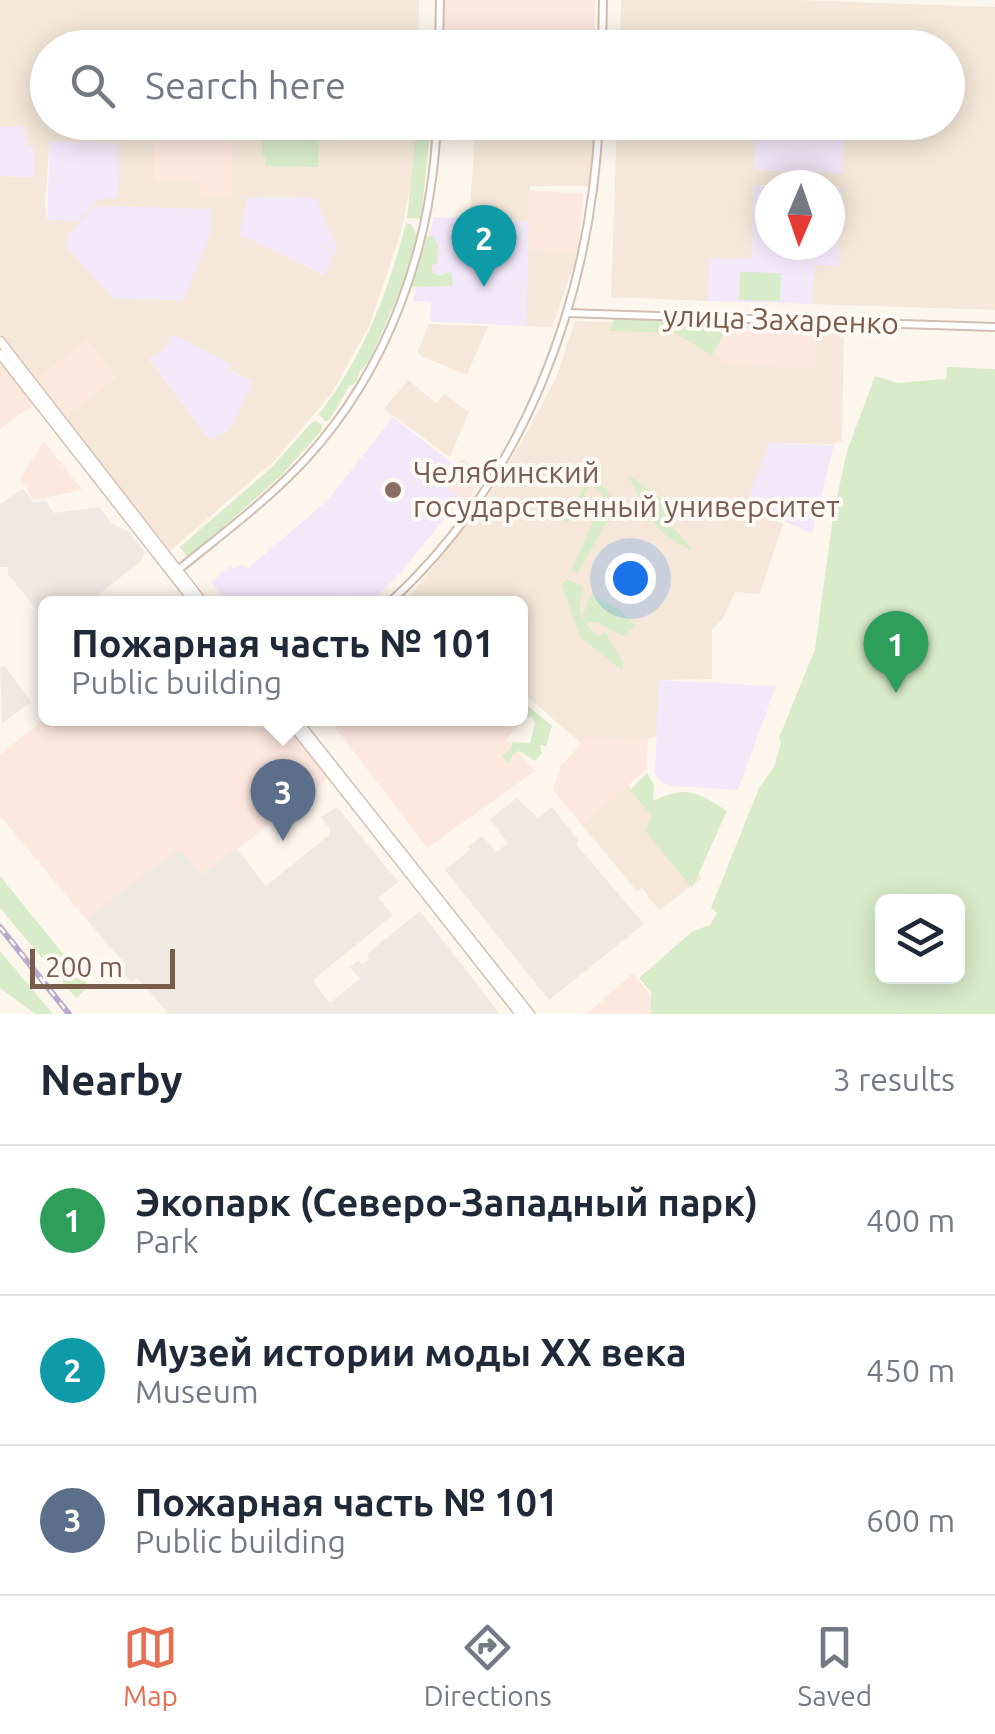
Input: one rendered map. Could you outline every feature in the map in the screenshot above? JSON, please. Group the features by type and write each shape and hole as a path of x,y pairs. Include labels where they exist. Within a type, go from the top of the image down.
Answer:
{"main road":[{"path":"0,341 52,414 197,596"},
{"path":"0,354 52,414"},
{"path":"175,572 191,596"},
{"path":"294,726 361,806"},
{"path":"301,726 520,1014"},
{"path":"414,874 530,1014"}],"street":[{"path":"439,30 440,0"},
{"path":"603,30 604,0"},
{"path":"175,572 287,479 331,428 367,374 394,320 419,250 433,184 437,140"},
{"path":"396,596 436,554 486,489 530,413 567,313 591,212 597,140"},
{"name":"улица Захаренко","path":"567,313 995,328"}],"shaded area":[{"path":"0,0 419,0 418,30 30,30 30,140 155,140 154,181 201,182 200,196 216,140 416,140 415,163 401,232 370,324 332,393 275,460 170,551 65,417 116,377 87,340 36,380 0,333 0,176 33,177 24,128 0,127","holes":["50,142 119,143 47,220","248,197 315,198 323,275 241,235","171,335 229,364 227,369 252,381 229,430 210,440 149,359 165,350"]},
{"path":"445,0 595,0 594,30 444,30"},
{"path":"621,0 796,0 995,7 995,310 812,304 813,265 838,266 838,260 845,260 843,140 965,140 965,30 620,30"},
{"path":"0,127 24,127 27,146 34,146 34,177 0,176"},
{"path":"155,140 233,140 231,197 200,197 200,182 154,182"},
{"path":"475,140 593,140 591,186 530,186 529,221 469,219"},
{"path":"616,140 755,140 752,260 710,259 708,301 611,297"},
{"path":"755,140 843,140 842,170 755,170"},
{"path":"50,141 119,143 118,198 100,199 77,221 47,220"},
{"path":"754,185 755,260 838,260 838,266 814,265 812,304 708,301 710,259 752,259"},
{"path":"529,190 583,194 578,253 528,249"},
{"path":"248,197 315,198 337,248 324,275 240,235"},
{"path":"96,206 211,209 211,232 183,300 114,299 67,248 68,234"},
{"path":"434,217 529,221 526,326 434,322 430,321 431,302 413,301"},
{"path":"528,249 578,253 552,327 526,326"},
{"path":"575,321 672,324 814,368 817,327 844,328 842,441 769,443 746,506 783,524 760,594 735,592 722,620 712,629 712,679 659,680 657,736 648,739 587,738 581,743 528,697 528,596 410,596 486,500 556,378"},
{"path":"429,324 488,326 467,375 417,354"},
{"path":"672,324 817,327 815,368 729,365"},
{"path":"172,334 230,364 228,370 253,381 229,430 210,440 149,358 165,350"},
{"path":"87,340 116,377 65,417 36,380"},
{"path":"0,363 33,405 0,429"},
{"path":"408,380 436,403 444,394 469,412 450,457 384,409"},
{"path":"393,417 454,465 440,482 461,498 377,596 222,596 211,582 231,566 248,568 327,501"},
{"path":"44,441 82,490 34,500 20,479"},
{"path":"769,443 834,445 812,533 746,506"},
{"path":"462,459 486,474 466,502 439,482"},
{"path":"23,489 34,502 46,501 54,513 100,507 111,523 128,531 145,552 141,561 97,596 38,596 38,611 8,574 8,567 0,567 0,504"},
{"path":"5,666 31,702 2,723 0,668"},
{"path":"659,680 776,686 738,790 672,786 661,782 655,774"},
{"path":"38,724 288,726 330,777 110,948 0,816 0,755"},
{"path":"334,726 518,726 506,739 535,771 427,848"},
{"path":"587,737 648,739 647,769 582,825 553,790 561,766"},
{"path":"628,785 702,878 659,910 642,888 637,891 582,825"},
{"path":"517,798 538,818 552,807 579,841 576,844 644,924 549,1000 445,870 482,836 496,852 508,843 490,819"},
{"path":"337,807 398,882 378,898 393,915 313,980 327,1000 331,1002 360,979 350,967 369,960 367,954 420,911 500,1014 169,1014 137,978 131,982 116,965 122,960 87,919 177,850 201,876 236,848 266,886 329,835 330,829 321,817"},
{"path":"633,973 666,1014 587,1014"}],"green space":[{"path":"263,140 319,140 318,167 266,166"},
{"path":"415,140 429,140 421,219 407,218"},
{"path":"406,223 412,225 417,236 403,284 369,362 356,383 349,386 329,421 325,421 319,414 349,370 372,323"},
{"path":"427,236 434,237 438,246 432,271 438,276 451,272 453,286 412,287"},
{"path":"740,272 781,273 780,301 739,300"},
{"path":"615,318 731,322 712,355 675,333 609,331"},
{"path":"947,367 995,369 995,1014 651,1014 651,992 639,978 693,931 710,925 717,913 711,908 759,788 774,767 779,738 815,649 833,516 847,451 875,376 898,383 946,379"},
{"path":"317,421 322,425 321,431 282,475 188,558 180,547 272,467"},
{"path":"628,475 671,505 667,519 692,551 659,529"},
{"path":"589,479 606,489 621,515 609,518 577,574 572,569 597,512 607,509 600,491 590,485 566,524 564,521"},
{"path":"567,579 584,587 580,609 584,620 598,637 605,632 623,663 623,671 580,637 562,585"},
{"path":"591,594 620,610 635,626 623,636 598,623 585,622 583,615"},
{"path":"528,706 552,726 546,746 540,745 542,753 535,761 519,751 508,764 502,756 512,742 530,743 535,723 528,717"},
{"path":"647,773 654,785 653,801 675,793 692,793 727,811 692,888 646,832 652,816 630,790"},
{"path":"0,876 89,986 76,998 0,908"},
{"path":"0,951 53,1014 35,1014 0,988"}],"railway":[{"path":"0,927 69,1014"}],"place":[{"name":"Музей истории моды XX века","path":"484,287"},
{"name":"Челябинский государственный университет","path":"393,490"},
{"name":"Экопарк (Северо-Западный парк)","path":"896,693"},
{"name":"Пожарная часть № 101","path":"283,841"}]}
